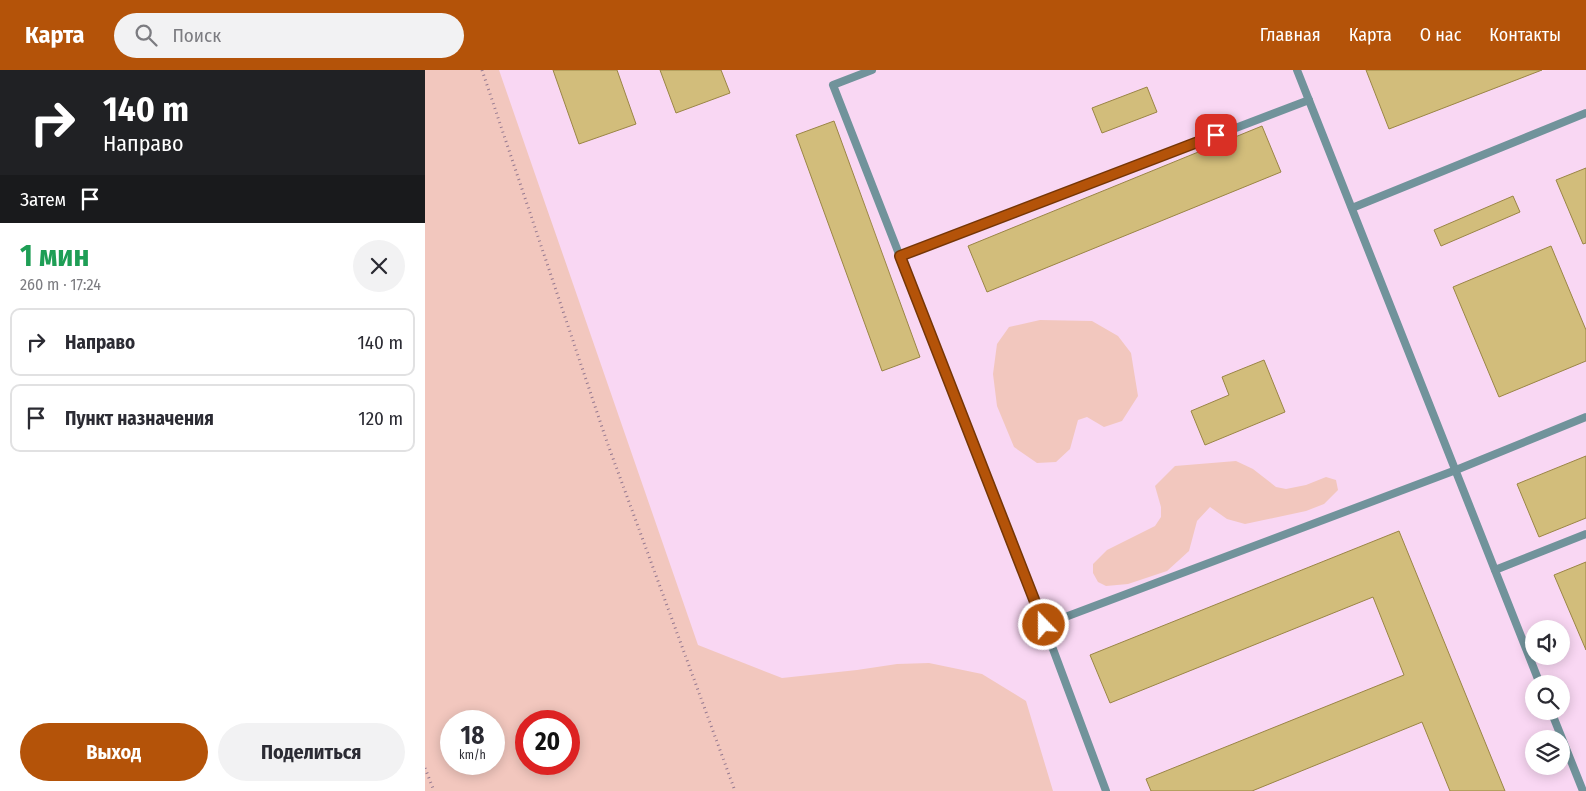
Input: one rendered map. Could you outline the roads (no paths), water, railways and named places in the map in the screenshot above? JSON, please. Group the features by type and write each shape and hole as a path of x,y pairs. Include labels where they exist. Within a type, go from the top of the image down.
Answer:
{"lane":[{"path":"872,70 833,85 1044,625 1106,791"},
{"path":"1297,70 1536,675"},
{"path":"900,256 1309,100"},
{"path":"1352,208 1586,113"},
{"path":"1044,625 1456,470 1586,418"},
{"path":"1495,570 1586,534"},
{"path":"1555,720 1583,791"}]}
